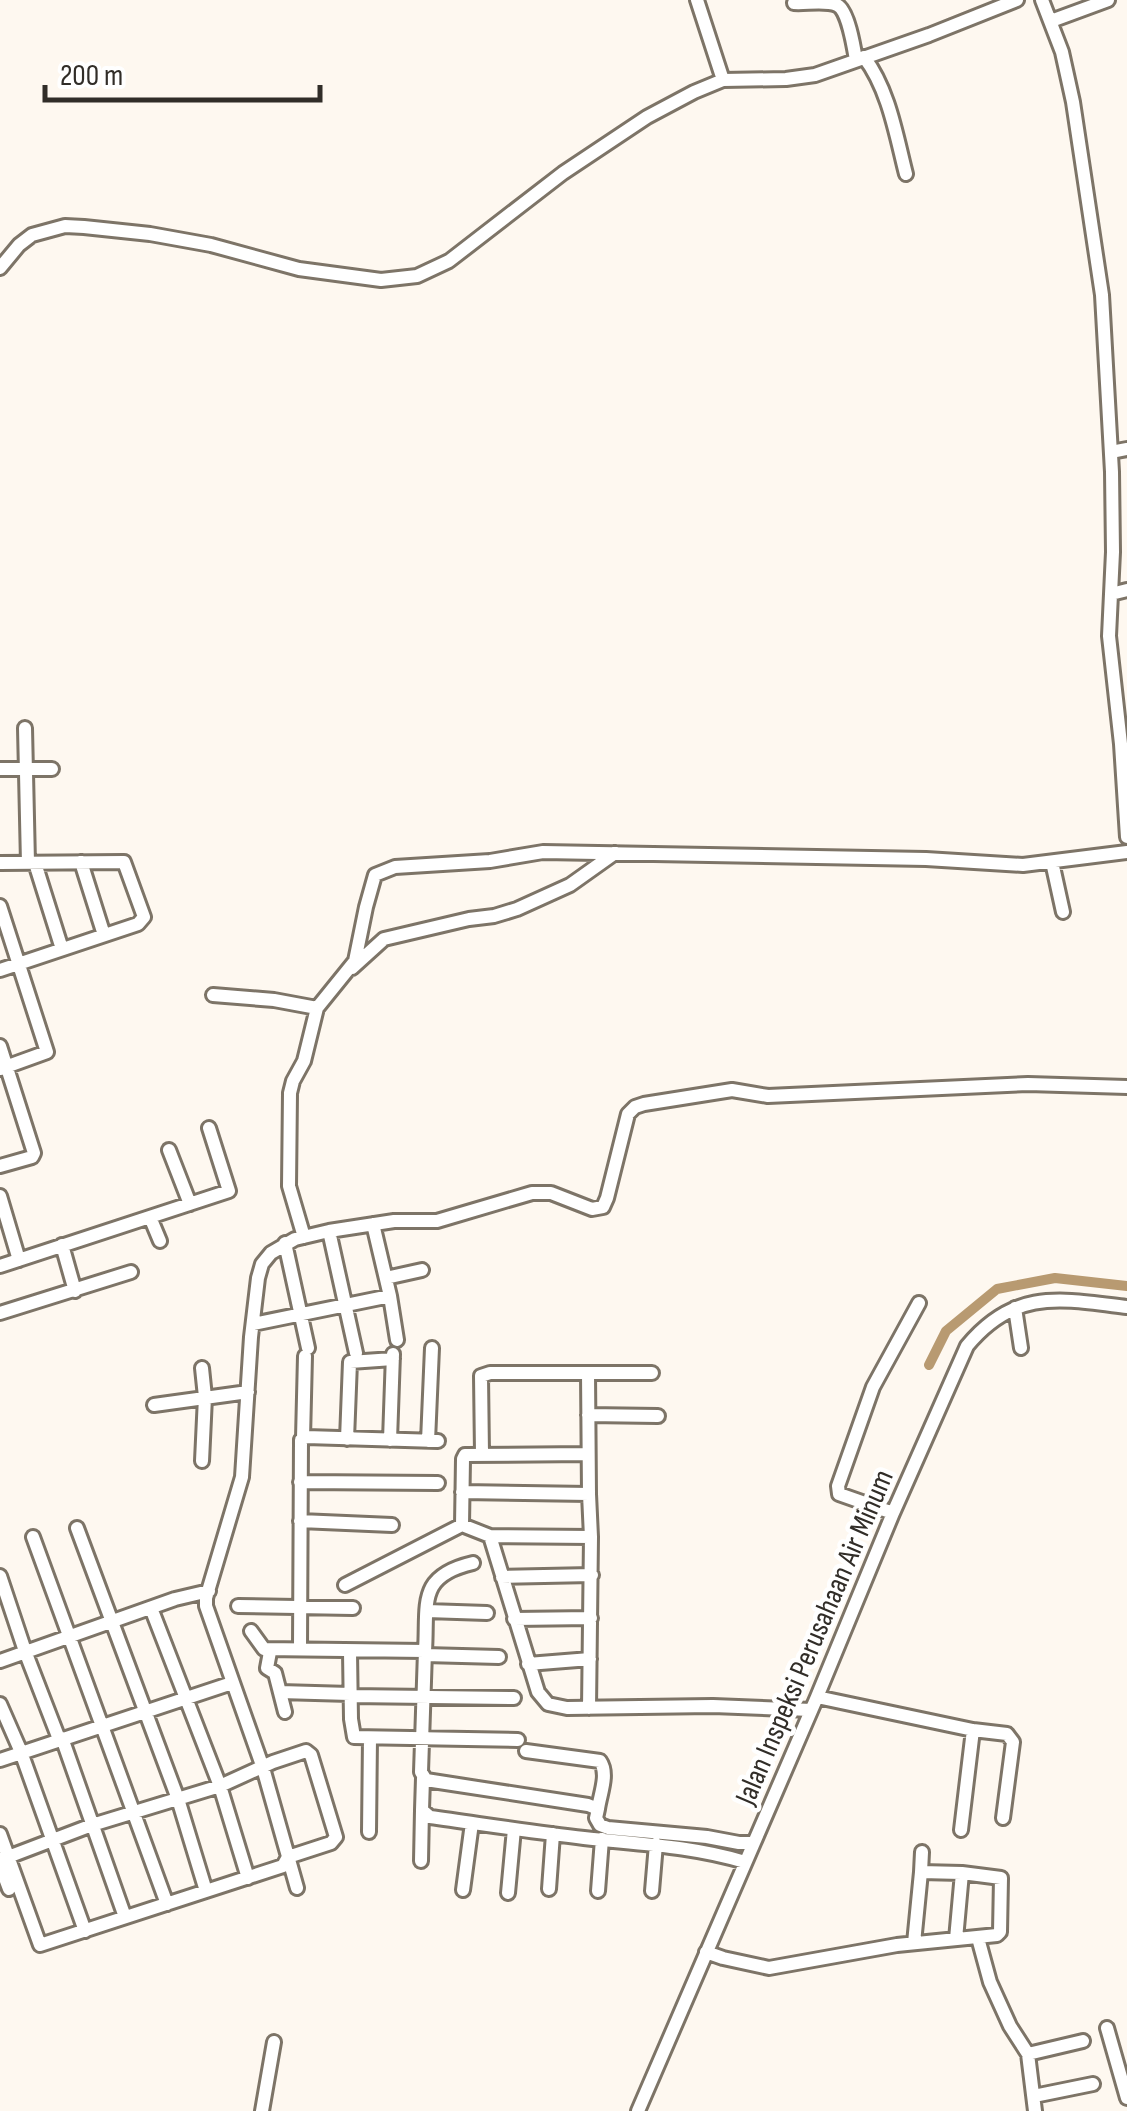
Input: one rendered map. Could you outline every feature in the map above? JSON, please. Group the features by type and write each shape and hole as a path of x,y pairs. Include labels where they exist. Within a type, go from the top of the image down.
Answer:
{"street":[{"path":"697,0 723,80"},
{"path":"0,268 32,236 65,226 150,234 211,245 300,270 381,280 417,276 449,262 564,173 647,117 694,92 723,80 803,78 827,72 1017,0"},
{"path":"1042,0 1062,52 1074,102 1105,325 1113,552 1109,636 1122,744 1127,837"},
{"path":"1051,21 1108,0"},
{"path":"794,3 840,7 860,58 872,68 884,92 906,174"},
{"path":"1111,452 1127,449"},
{"path":"1110,594 1127,590"},
{"path":"24,728 31,863 62,949"},
{"path":"0,769 52,770"},
{"path":"351,969 370,888 375,875 385,869 543,852 926,859 1022,865 1127,852"},
{"path":"304,1237 289,1186 289,1102 317,1008 384,939 517,909 570,884 615,854"},
{"path":"80,862 104,935"},
{"path":"0,864 124,862 144,917 138,924 0,970"},
{"path":"1052,862 1063,912"},
{"path":"0,906 47,1052 3,1068"},
{"path":"213,996 274,1000 317,1008"},
{"path":"0,1046 3,1068 34,1155 0,1166"},
{"path":"298,1888 263,1768 207,1609 242,1477 258,1278 271,1253 285,1244 329,1231 437,1221 532,1193 550,1193 592,1209 603,1207 628,1114 644,1104 732,1090 768,1096 1028,1084 1127,1087"},
{"path":"0,1266 229,1191 209,1128"},
{"path":"169,1150 190,1204"},
{"path":"0,1196 19,1260"},
{"path":"150,1217 160,1241"},
{"path":"373,1224 390,1296 394,1351 390,1440"},
{"path":"329,1231 356,1353"},
{"path":"285,1244 307,1352 300,1482 300,1649"},
{"path":"62,1246 75,1291"},
{"path":"386,1278 422,1270"},
{"path":"0,1313 131,1272"},
{"path":"253,1324 390,1296"},
{"name":"Jalan Inspeksi Perusahaan Air Minum","path":"638,2111 967,1346 982,1327 1000,1314 1036,1301 1059,1299 1127,1306"},
{"path":"893,1513 839,1494 838,1486 873,1386 919,1303"},
{"path":"1014,1308 1021,1348"},
{"path":"303,1438 433,1441 432,1348"},
{"path":"347,1438 350,1362 394,1351"},
{"path":"202,1368 202,1461"},
{"path":"482,1454 481,1376 490,1372 652,1373"},
{"path":"588,1373 592,1575 589,1708"},
{"path":"154,1405 248,1392"},
{"path":"588,1415 658,1416"},
{"path":"462,1524 463,1459 469,1454 588,1454"},
{"path":"300,1482 438,1483"},
{"path":"462,1492 588,1494"},
{"path":"300,1521 392,1525"},
{"path":"462,1524 490,1536 591,1537"},
{"path":"346,1585 462,1524"},
{"path":"77,1528 178,1799 206,1891"},
{"path":"33,1536 167,1904"},
{"path":"490,1536 528,1664 538,1692 548,1704 589,1708 814,1703 1007,1734 1013,1742 1003,1818"},
{"path":"421,1861 428,1592 436,1580 458,1566 473,1563"},
{"path":"502,1577 592,1575"},
{"path":"0,1576 125,1918"},
{"path":"0,1661 209,1591"},
{"path":"238,1606 354,1608"},
{"path":"151,1608 220,1786 248,1878"},
{"path":"427,1611 487,1612"},
{"path":"514,1619 591,1618"},
{"path":"251,1631 270,1652 267,1668 275,1674 285,1712"},
{"path":"264,1649 499,1656"},
{"path":"350,1652 354,1737 522,1745 600,1761 604,1772 596,1818 600,1825 753,1843"},
{"path":"528,1664 590,1659"},
{"path":"0,1760 232,1683"},
{"path":"280,1692 514,1698"},
{"path":"0,1704 85,1931"},
{"path":"962,1830 973,1730"},
{"path":"369,1832 370,1738"},
{"path":"302,1752 309,1752 336,1836 331,1843 288,1857 284,1866 40,1945 3,1860 92,1824 220,1786 302,1752"},
{"path":"423,1778 576,1802 598,1809"},
{"path":"422,1810 430,1818 656,1844 745,1862"},
{"path":"463,1890 472,1823"},
{"path":"508,1893 514,1828"},
{"path":"0,1834 9,1889"},
{"path":"549,1888 553,1834"},
{"path":"598,1891 602,1839"},
{"path":"652,1891 656,1844"},
{"path":"914,1943 922,1852"},
{"path":"706,1952 769,1968 1000,1932 1002,1881 998,1876 920,1872"},
{"path":"956,1939 962,1873"},
{"path":"978,1938 990,1982 1028,2054 1036,2111"},
{"path":"1107,2028 1127,2098"},
{"path":"1028,2054 1083,2041"},
{"path":"262,2111 274,2042"},
{"path":"1034,2096 1094,2084"}],"waterway":[{"path":"929,1365 946,1331 997,1289 1055,1278 1127,1286"}]}
